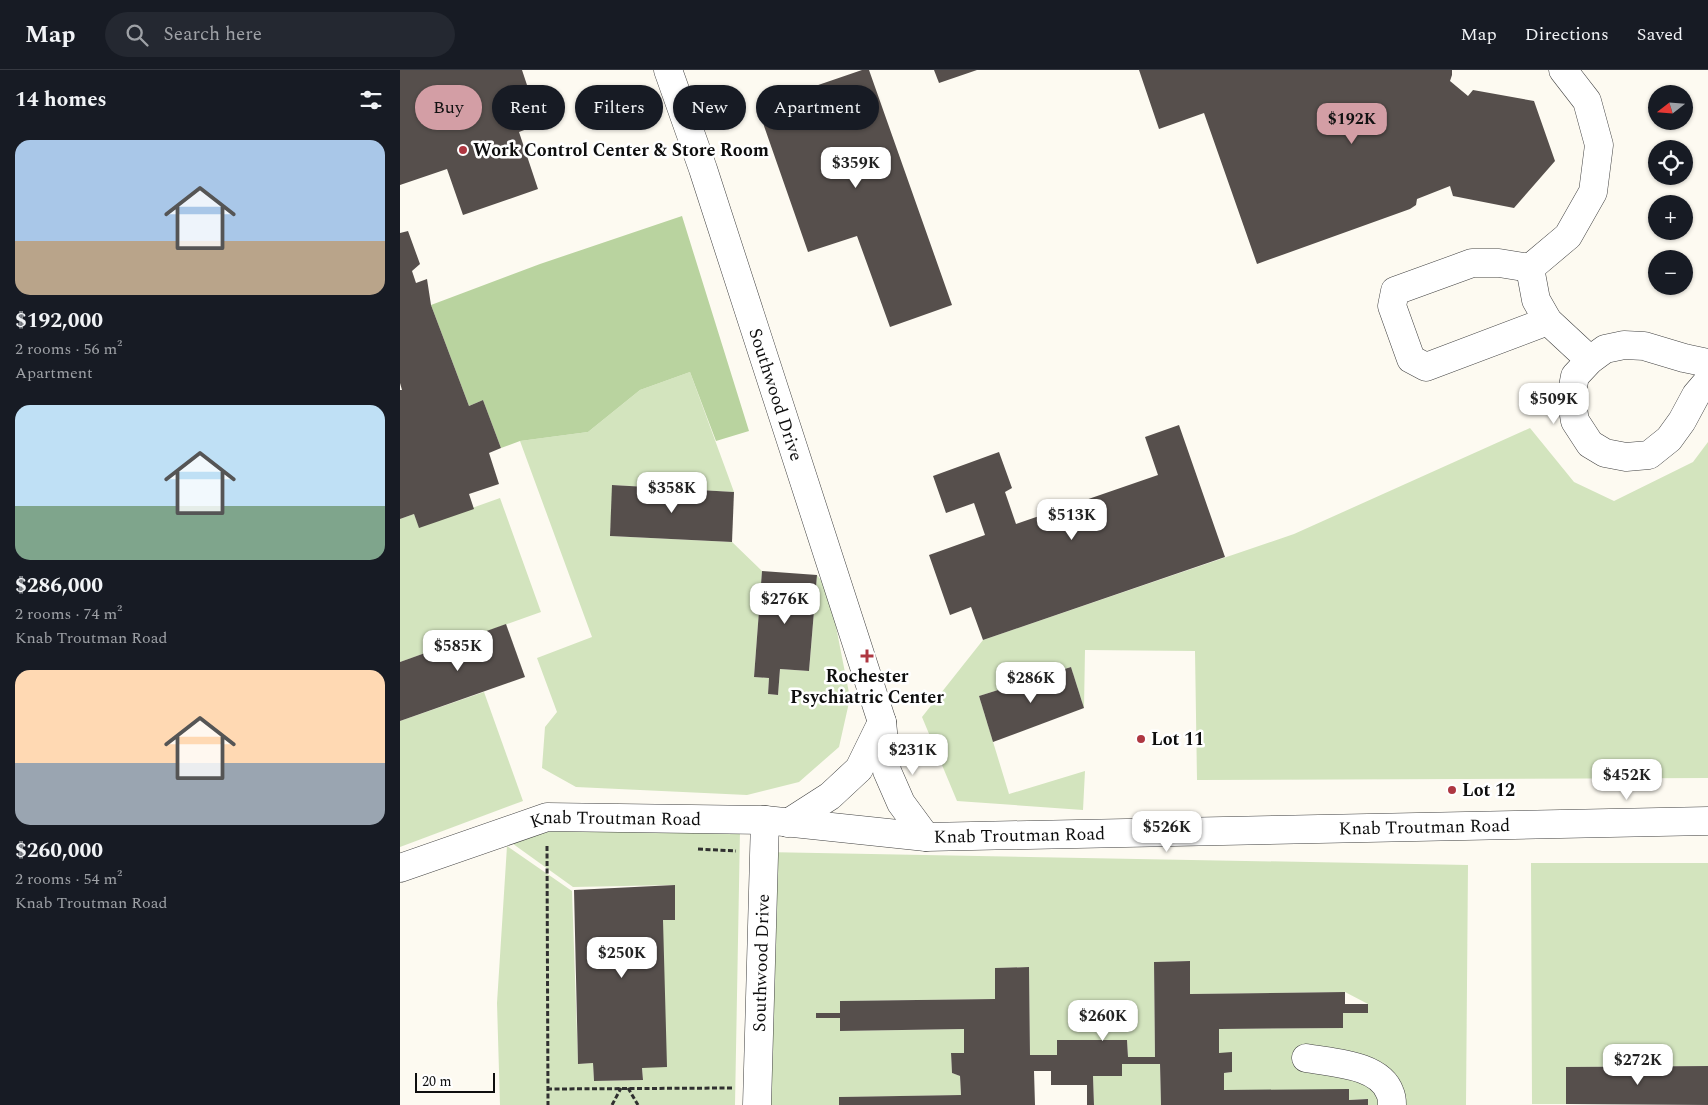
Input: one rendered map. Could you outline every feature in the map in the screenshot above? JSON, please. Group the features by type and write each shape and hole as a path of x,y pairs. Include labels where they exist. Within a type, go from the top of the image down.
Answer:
{"street":[{"name":"Southwood Drive","path":"668,70 706,179 882,722 887,770 901,803 926,837"},
{"path":"1548,321 1426,367 1411,359 1392,306 1395,291 1472,263 1499,263 1530,268 1568,236 1594,192 1599,145 1587,101 1563,70"},
{"path":"1530,268 1536,300 1548,321 1590,360"},
{"path":"1708,363 1644,346 1624,345 1605,349 1590,360 1575,376 1571,398 1575,421 1590,444 1605,453 1626,457 1649,454 1669,439 1682,421 1696,395 1708,381"},
{"path":"776,822 830,796 859,769 882,722"},
{"name":"Knab Troutman Road","path":"400,868 547,817 776,822 926,837 1708,821"},
{"name":"Southwood Drive","path":"758,1096 776,822"},
{"path":"1306,1058 1368,1071 1385,1084 1390,1093 1392,1105"}],"path":[{"path":"547,817 548,1105"},
{"path":"612,1105 621,1088"},
{"path":"548,1089 628,1088 758,1096"},
{"path":"628,1088 638,1105"}],"green space":[{"path":"682,216 749,431 716,441 690,372 640,390 588,432 520,441 501,448 483,400 469,406 431,305 540,264"},
{"path":"690,372 734,492 613,485 610,536 732,542 762,571 754,677 769,678 768,694 778,695 780,669 809,671 817,575 829,591 850,698 839,747 799,782 747,795 576,787 542,768 545,727 557,712 537,658 592,637 520,441 588,432 640,390"},
{"path":"1530,428 1574,482 1614,501 1693,462 1708,442 1708,778 1197,780 1195,651 1085,650 1084,708 1071,667 979,696 1009,794 1085,771 1083,810 957,801 922,717 983,640 1294,534"},
{"path":"500,498 541,612 400,662 400,519 414,514 419,527"},
{"path":"484,692 523,801 400,847 400,721"},
{"path":"564,828 740,831 735,1105 500,1105 497,1003 507,846 572,891 578,1064 593,1063 594,1081 643,1080 642,1068 663,920 675,920 674,885 573,887 509,841"},
{"path":"764,852 1468,865 1466,1105 1368,1105 1368,1099 1349,1100 1224,1090 1224,1073 1232,1072 1232,1053 1219,1053 1219,1029 1343,1028 1343,1013 1368,1013 1368,1004 1345,992 1190,994 1189,961 1154,962 1155,1057 1128,1057 1127,1040 1057,1040 1057,1055 1030,1055 1029,967 995,968 995,999 840,1001 840,1013 816,1013 816,1018 840,1018 840,1031 964,1029 964,1053 951,1054 952,1073 960,1076 961,1095 840,1097 839,1105 762,1105"},
{"path":"1531,863 1708,863 1708,1066 1566,1067 1566,1104 1532,1104"},
{"path":"1122,1064 1160,1064 1161,1105 1094,1105 1093,1076 1122,1076"}],"building":[{"name":"Work Control Center & Store Room","path":"400,70 522,70 527,85 492,85 492,130 524,130 519,132 538,189 463,215 447,169 400,185"},
{"path":"862,70 869,70 874,85 818,85"},
{"path":"934,70 977,70 939,83"},
{"path":"1139,70 1452,70 1450,81 1468,96 1473,90 1534,101 1555,161 1514,208 1453,196 1450,186 1417,199 1416,205 1410,209 1257,264 1204,113 1159,129"},
{"path":"879,98 952,305 890,327 857,236 808,252 765,130 879,130"},
{"path":"408,231 420,264 412,271 416,283 427,279 431,305 469,406 483,400 501,448 489,453 499,484 469,494 474,509 419,528 414,514 400,519 400,390 402,390 400,383 400,233"},
{"path":"1179,425 1225,557 983,640 971,607 950,615 929,555 985,535 974,503 946,513 933,476 999,452 1012,488 1005,492 1016,524 1158,475 1145,437"},
{"path":"612,485 734,492 732,542 610,536"},
{"path":"762,571 817,575 809,671 780,669 778,695 768,694 769,678 754,677"},
{"path":"506,624 525,677 400,721 400,662"},
{"path":"1071,667 1084,708 993,742 979,696"},
{"path":"675,885 675,920 663,920 667,1067 642,1068 643,1080 594,1081 593,1063 578,1064 574,890"},
{"path":"1190,961 1190,994 1345,992 1345,1004 1368,1004 1368,1013 1343,1013 1343,1028 1219,1029 1219,1053 1232,1052 1232,1072 1224,1073 1224,1090 1349,1089 1349,1100 1368,1099 1368,1105 1161,1105 1160,1064 1122,1064 1122,1076 1093,1076 1094,1105 1087,1105 1087,1085 1051,1085 1051,1071 1034,1071 1035,1105 839,1105 839,1097 961,1095 960,1076 952,1073 951,1053 964,1053 964,1029 840,1031 840,1018 816,1018 816,1013 840,1013 840,1001 995,999 995,968 1029,967 1030,1055 1057,1055 1057,1040 1127,1040 1128,1057 1155,1057 1154,962"},
{"path":"1708,1066 1708,1105 1566,1104 1566,1067"}],"place":[{"name":"Work Control Center & Store Room","path":"463,150"},
{"name":"Rochester Psychiatric Center","path":"867,656"},
{"name":"Lot 11","path":"1141,739"},
{"name":"Lot 12","path":"1452,790"}]}
